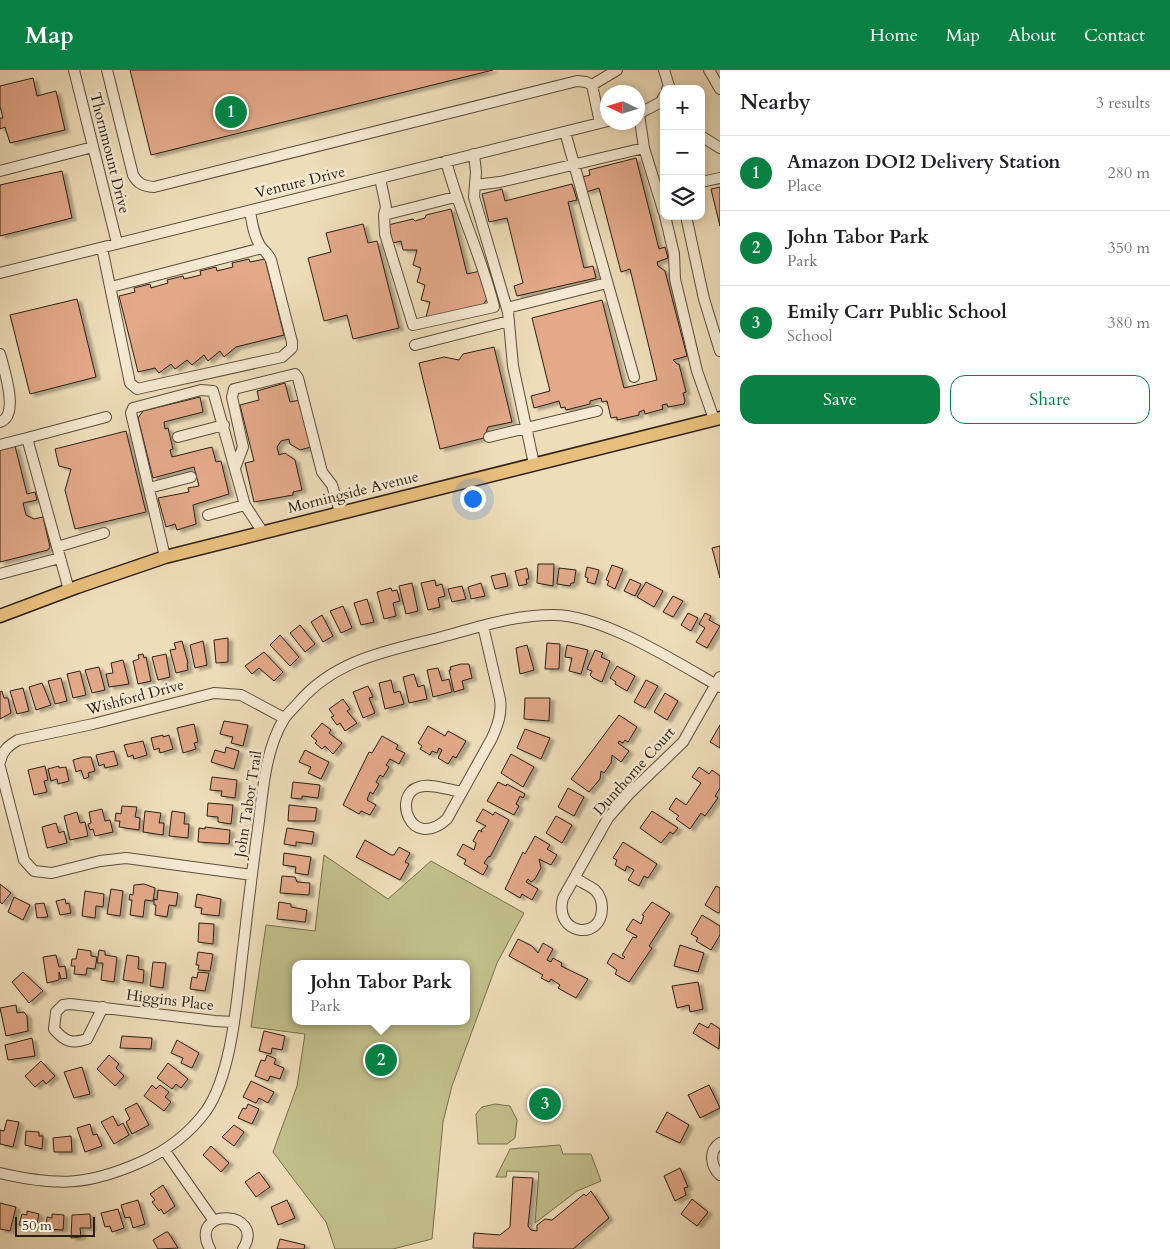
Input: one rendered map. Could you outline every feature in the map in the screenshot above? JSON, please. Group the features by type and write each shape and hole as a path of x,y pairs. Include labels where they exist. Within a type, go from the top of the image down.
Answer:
{"main road":[{"name":"Morningside Avenue","path":"0,616 165,557 262,531 717,418"}],"street":[{"name":"Thornmount Drive","path":"74,70 117,244"},
{"path":"108,70 133,175 137,182 144,186 154,187 577,81 592,85 600,110"},
{"path":"592,85 617,70"},
{"path":"664,70 668,85"},
{"path":"709,70 720,89"},
{"path":"645,110 660,103"},
{"name":"Venture Drive","path":"0,273 600,123"},
{"path":"641,130 644,148 660,202"},
{"path":"565,132 634,377"},
{"path":"705,139 718,147 720,135"},
{"path":"0,170 93,147"},
{"path":"475,185 500,182 644,148"},
{"path":"474,154 474,197 507,308 513,366 534,464"},
{"path":"380,178 386,207 384,215 385,234 413,325 494,307 488,279 455,197 446,161"},
{"path":"705,181 720,178"},
{"path":"384,215 455,197"},
{"path":"102,248 130,384 137,390 282,356 292,348 292,342 271,260 268,252 262,248 253,228 250,211"},
{"path":"665,220 674,254 675,279 697,371 717,418"},
{"path":"687,220 704,300 720,351"},
{"path":"111,287 262,248"},
{"path":"507,308 607,282"},
{"path":"415,345 509,320"},
{"path":"0,354 10,395 9,414 5,420 0,422"},
{"path":"236,468 243,447 232,397 234,390 295,374 298,378 322,472 332,485 340,512"},
{"path":"165,557 132,413 133,408 201,390 213,391 236,468 244,505 262,531"},
{"path":"489,438 597,412"},
{"path":"0,445 106,417"},
{"path":"178,437 224,425"},
{"path":"27,438 69,590"},
{"path":"149,488 191,477"},
{"path":"208,515 244,505"},
{"path":"56,547 104,533"},
{"path":"0,574 60,558"},
{"name":"John Tabor Trail","path":"0,1173 42,1182 85,1181 111,1176 166,1151 207,1110 225,1069 233,1022 265,777 272,747 284,718 308,692 341,668 370,655 483,626 520,617 555,614 592,621 613,628 719,683"},
{"path":"462,792 425,786 415,788 410,793 406,805 408,818 418,828 427,830 436,828 447,819 462,792 492,738 502,711 483,626"},
{"name":"Dunthorne Court","path":"575,878 595,890 601,900 600,917 594,927 588,930 573,928 562,916 563,898 608,818 629,794 683,742 719,683"},
{"name":"Wishford Drive","path":"0,762 8,746 18,740 214,693 241,695 284,718"},
{"path":"0,767 24,860 34,871 52,873 100,860 126,858 252,876"},
{"name":"Higgins Place","path":"103,1007 88,1039 75,1043 63,1040 54,1029 56,1012 63,1005 70,1004 103,1007 233,1022"},
{"path":"720,1143 716,1146 711,1157 713,1166 720,1175"},
{"path":"166,1151 214,1221"},
{"path":"210,1249 206,1237 214,1221 227,1217 239,1221 246,1232 247,1238 243,1249"}],"shaded area":[{"path":"324,855 388,899 431,861 524,913 497,963 452,1086 443,1122 432,1239 393,1249 335,1249 326,1222 273,1152 297,1086 305,1034 251,1027 266,925 315,931"},
{"path":"495,1104 510,1106 517,1120 515,1138 507,1144 478,1144 476,1114 482,1107"},
{"path":"560,1145 563,1154 591,1154 601,1181 577,1191 535,1223 539,1172 507,1171 506,1177 496,1177 510,1149"}],"building":[{"path":"130,70 493,70 151,155"},
{"path":"33,78 37,96 56,91 65,130 10,143 5,127 0,129 0,118 3,118 0,106 0,86"},
{"path":"636,158 659,249 665,247 668,258 657,262 658,266 665,271 687,356 673,360 679,364 686,392 683,393 684,404 668,407 667,404 662,405 663,409 645,414 644,410 639,412 639,415 617,420 617,417 611,418 607,401 602,402 601,398 590,401 590,404 566,410 565,407 561,408 559,401 534,408 531,396 550,391 532,318 602,300 624,388 657,380 630,269 621,272 599,188 586,192 582,177 590,175 589,170"},
{"path":"62,171 72,218 0,236 0,185"},
{"path":"572,184 577,200 568,202 584,268 593,266 596,278 517,296 514,286 523,283 507,218 489,222 482,194 502,189 505,201"},
{"path":"720,187 720,226 711,189"},
{"path":"451,209 467,274 480,271 487,299 482,306 432,319 426,317 430,302 421,300 425,285 417,282 421,268 413,265 417,250 403,250 401,241 393,243 388,225 413,219 415,221 425,218 426,215"},
{"path":"363,224 368,243 377,241 399,328 353,339 347,315 324,321 308,258 331,252 326,233"},
{"path":"249,259 250,262 265,259 284,335 236,347 224,357 220,351 208,361 204,355 192,365 187,360 175,369 171,364 159,373 155,368 138,372 119,296 135,292 134,288 150,284 151,288 168,283 167,280 183,276 184,279 201,275 200,271 216,267 217,271 233,267 232,263"},
{"path":"77,299 96,377 30,394 10,315"},
{"path":"494,347 512,422 488,427 484,438 440,449 419,363 444,357 459,360 463,354"},
{"path":"285,383 290,402 300,400 311,447 300,450 290,444 289,439 281,441 277,447 279,455 285,453 295,460 302,490 293,492 293,495 254,502 245,463 254,461 240,405 259,400 257,391"},
{"path":"200,397 203,412 164,422 165,429 168,428 173,449 170,450 172,457 212,447 216,462 221,461 229,494 193,505 196,524 177,530 175,524 166,527 158,498 189,492 188,488 199,486 194,467 153,478 138,418 143,411"},
{"path":"126,431 146,512 75,529 65,490 71,469 59,466 55,449"},
{"path":"15,446 27,494 35,492 37,500 23,503 26,515 34,519 43,517 50,547 48,550 0,562 0,447"},
{"path":"720,546 720,578 712,548"},
{"path":"538,564 554,564 553,586 537,583"},
{"path":"612,565 623,569 615,589 607,585 609,581 606,580"},
{"path":"587,567 599,570 595,584 587,582 588,578 585,577"},
{"path":"527,568 529,579 526,579 527,584 519,586 515,571"},
{"path":"559,568 576,570 574,583 571,583 570,586 557,584"},
{"path":"505,573 508,586 495,589 491,576"},
{"path":"630,579 641,584 635,596 624,591"},
{"path":"435,580 436,586 442,584 445,596 438,598 440,607 428,610 421,583"},
{"path":"646,582 663,591 654,607 637,597"},
{"path":"412,583 418,611 406,614 399,586"},
{"path":"481,583 485,596 471,599 468,587"},
{"path":"462,586 466,599 452,602 448,589"},
{"path":"391,588 392,591 397,590 400,601 393,603 396,616 384,619 377,592"},
{"path":"673,596 683,601 673,617 663,612"},
{"path":"367,599 374,622 361,625 354,603"},
{"path":"343,606 352,628 341,633 330,611"},
{"path":"688,613 698,618 691,631 681,625"},
{"path":"705,613 711,616 709,620 720,626 707,648 696,642 705,628 699,624"},
{"path":"322,615 333,636 323,642 311,622"},
{"path":"300,625 315,644 305,652 290,633"},
{"path":"280,635 299,657 290,666 270,645"},
{"path":"228,638 228,662 216,663 214,640"},
{"path":"182,641 188,670 176,673 170,650 176,649 174,643"},
{"path":"203,641 207,665 195,668 190,645"},
{"path":"547,643 560,644 559,669 545,669"},
{"path":"527,645 534,670 520,674 516,648"},
{"path":"567,645 588,650 581,674 569,671 572,658 565,657"},
{"path":"595,650 603,653 601,657 610,661 602,682 593,678 590,675 592,671 587,669"},
{"path":"264,652 283,672 274,681 259,668 252,674 245,666"},
{"path":"143,654 144,658 146,657 151,681 138,684 133,661 139,659 138,655"},
{"path":"166,654 170,677 158,680 152,657"},
{"path":"123,660 129,684 109,687 106,674 113,673 111,663"},
{"path":"469,664 472,678 462,681 464,689 454,692 449,670 451,670 450,667"},
{"path":"617,666 635,676 627,691 615,684 616,682 610,678"},
{"path":"99,667 105,690 92,693 85,670"},
{"path":"438,668 442,681 449,679 452,692 433,697 427,670"},
{"path":"80,671 86,695 73,698 67,674"},
{"path":"414,674 418,687 424,685 427,699 409,703 403,677"},
{"path":"61,678 67,701 55,704 48,681"},
{"path":"391,680 394,693 400,691 404,704 385,709 379,683"},
{"path":"646,680 658,686 645,708 634,702"},
{"path":"42,683 51,705 36,710 29,687"},
{"path":"368,686 373,697 369,698 375,713 363,718 353,692"},
{"path":"23,688 29,711 17,714 10,691"},
{"path":"2,691 4,698 8,698 11,713 0,719 0,692"},
{"path":"665,693 678,701 667,720 654,712"},
{"path":"525,698 550,698 549,721 524,719"},
{"path":"343,699 350,709 347,711 357,723 345,731 340,723 337,725 331,717 334,716 329,709"},
{"path":"619,715 637,727 628,742 625,740 623,743 619,741 618,743 629,751 621,762 612,755 611,763 604,773 601,771 600,779 589,792 571,779"},
{"path":"224,721 248,725 243,746 231,743 233,737 220,734"},
{"path":"322,723 331,730 329,733 342,743 333,754 325,746 322,749 311,736"},
{"path":"194,724 198,742 194,743 196,749 183,753 177,728"},
{"path":"720,725 720,748 710,742"},
{"path":"428,726 445,736 448,731 466,741 456,758 453,756 448,764 438,758 442,750 439,748 437,753 432,751 430,755 420,749 422,746 418,743"},
{"path":"525,729 550,738 541,759 517,748"},
{"path":"163,735 163,737 169,735 173,749 160,753 159,748 154,750 151,738"},
{"path":"382,736 398,745 396,749 405,753 399,764 390,759 386,765 389,767 383,777 380,775 376,782 379,784 373,794 370,792 367,800 376,805 370,815 361,811 359,814 343,805 369,752 372,753"},
{"path":"143,741 147,755 134,759 133,755 128,757 124,745"},
{"path":"226,747 239,751 234,769 211,762 215,750 225,753"},
{"path":"305,750 329,762 321,779 308,773 311,767 299,762"},
{"path":"114,751 118,765 105,768 104,764 99,766 96,755"},
{"path":"511,754 534,767 523,787 501,773"},
{"path":"91,757 95,771 88,773 89,777 84,779 81,770 76,772 73,760"},
{"path":"45,766 48,780 44,781 47,792 34,795 28,770"},
{"path":"59,766 59,768 66,767 69,781 58,784 57,779 51,781 48,769"},
{"path":"699,767 709,774 712,770 720,776 720,788 715,796 718,798 705,816 701,813 690,829 676,819 679,816 669,809 676,798 686,805 701,783 692,777"},
{"path":"212,777 237,780 235,798 221,796 222,791 210,790"},
{"path":"293,782 320,785 318,798 302,796 302,799 291,798"},
{"path":"498,782 506,786 507,784 525,794 523,798 520,796 516,804 519,806 514,815 487,801"},
{"path":"568,788 584,797 574,816 558,807"},
{"path":"208,803 233,805 231,824 218,822 218,817 207,816"},
{"path":"289,805 317,808 315,821 288,821"},
{"path":"122,806 137,807 135,817 140,818 139,830 119,827 120,821 115,821 116,813 121,814"},
{"path":"102,809 105,821 110,820 113,832 95,836 93,829 90,830 88,824 91,823 89,812"},
{"path":"483,809 493,815 495,812 509,820 490,857 484,863 488,866 483,875 464,864 466,860 457,855 463,844 474,850 476,843 473,841 479,830 482,832 481,830 486,826 476,821"},
{"path":"145,811 161,813 159,823 164,823 163,835 143,832"},
{"path":"172,811 185,813 184,824 189,824 188,838 169,836"},
{"path":"652,811 678,828 673,834 670,832 661,843 640,828"},
{"path":"77,812 80,823 85,822 88,836 70,840 64,816"},
{"path":"556,816 572,825 562,843 546,833"},
{"path":"56,823 59,833 64,831 67,843 47,848 42,827"},
{"path":"205,827 230,830 229,844 198,842 199,828 205,829"},
{"path":"287,828 314,832 312,844 296,842 296,846 284,844"},
{"path":"535,836 550,845 547,849 557,855 551,865 539,859 541,868 535,879 531,882 528,879 526,882 538,889 532,900 522,894 520,898 505,889 523,852 525,854"},
{"path":"365,840 391,855 394,855 399,847 410,853 405,862 409,864 400,880 356,857"},
{"path":"623,842 657,864 648,878 644,876 639,886 628,880 634,870 627,866 625,871 615,865 617,860 613,858"},
{"path":"284,853 311,857 308,875 295,873 296,867 283,865"},
{"path":"282,876 295,877 297,882 310,883 309,895 280,893"},
{"path":"0,884 11,893 2,904 0,902"},
{"path":"144,884 155,888 153,901 145,900 143,917 130,915 132,900 129,900 130,894 133,895 134,885"},
{"path":"716,886 720,888 720,912 718,913 705,905"},
{"path":"111,889 123,891 120,916 107,914"},
{"path":"158,890 178,893 176,906 169,905 167,917 155,915 156,905 154,905 154,899 157,900"},
{"path":"85,891 104,894 103,907 96,906 95,918 82,916"},
{"path":"197,894 221,899 219,916 201,914 202,908 195,907"},
{"path":"14,897 30,905 23,920 8,912"},
{"path":"65,899 66,904 69,903 71,913 60,915 56,901"},
{"path":"279,902 291,904 291,907 307,910 305,922 277,919"},
{"path":"652,902 670,913 649,946 652,948 629,982 615,974 617,970 607,963 613,953 623,959 625,957 622,955 633,937 636,938 637,936 626,930 633,919 641,924 644,916 642,915"},
{"path":"44,903 48,917 37,918 35,904"},
{"path":"702,915 720,926 720,935 711,950 696,941 698,938 691,934"},
{"path":"199,923 214,924 213,944 198,942"},
{"path":"518,939 532,946 538,953 543,943 553,949 547,960 551,962 553,958 562,963 561,966 588,979 576,998 558,988 560,985 551,979 549,982 541,978 543,975 509,956"},
{"path":"680,945 704,953 698,972 674,966"},
{"path":"78,949 91,951 91,956 97,957 95,969 87,968 86,975 74,974 75,966 71,966 72,959 76,959"},
{"path":"99,950 105,951 105,955 117,957 114,982 101,980 103,963 97,963"},
{"path":"198,952 213,954 210,971 198,970 199,965 196,965"},
{"path":"56,955 59,967 65,966 67,978 61,979 59,972 59,980 47,983 43,957"},
{"path":"127,955 139,957 138,969 144,970 143,983 123,980"},
{"path":"153,962 166,963 163,988 150,986"},
{"path":"23,972 43,991 29,1003 12,982"},
{"path":"198,972 209,973 205,991 190,989 192,977 197,978"},
{"path":"698,982 703,1009 690,1012 689,1005 677,1008 672,986"},
{"path":"16,1005 17,1013 24,1012 27,1016 28,1031 6,1036 0,1008"},
{"path":"699,1023 708,1028 711,1023 720,1029 719,1049 693,1033"},
{"path":"264,1031 285,1036 282,1050 272,1048 271,1054 259,1051"},
{"path":"122,1036 152,1038 151,1049 120,1048"},
{"path":"32,1038 35,1056 8,1060 5,1045"},
{"path":"177,1040 199,1053 192,1068 181,1063 183,1058 171,1053"},
{"path":"109,1055 119,1064 116,1068 124,1076 115,1086 97,1069"},
{"path":"267,1055 276,1059 274,1064 284,1068 280,1079 270,1076 268,1081 255,1076 261,1060 265,1061"},
{"path":"41,1061 55,1076 46,1084 43,1080 35,1087 25,1076"},
{"path":"168,1063 188,1079 181,1088 176,1084 172,1089 157,1078"},
{"path":"82,1067 90,1094 74,1098 64,1072"},
{"path":"251,1081 274,1092 268,1103 259,1098 256,1103 243,1097"},
{"path":"152,1085 156,1089 160,1085 169,1092 165,1097 171,1102 164,1111 144,1096"},
{"path":"709,1085 720,1108 700,1118 688,1095"},
{"path":"137,1103 149,1125 132,1134 126,1122 130,1119 125,1109"},
{"path":"248,1104 259,1109 252,1124 238,1118 243,1108 246,1109"},
{"path":"667,1112 689,1125 680,1143 656,1132"},
{"path":"113,1116 118,1126 123,1123 129,1135 114,1144 101,1122"},
{"path":"7,1120 19,1122 13,1147 0,1144 0,1130 4,1131"},
{"path":"90,1124 93,1135 97,1134 102,1146 85,1152 77,1128"},
{"path":"234,1125 244,1132 234,1146 222,1137"},
{"path":"26,1131 39,1132 39,1136 43,1136 42,1149 25,1145"},
{"path":"71,1136 72,1152 54,1152 53,1138"},
{"path":"211,1146 229,1163 221,1172 203,1155"},
{"path":"680,1168 688,1187 684,1188 686,1195 675,1201 664,1176"},
{"path":"259,1172 270,1187 256,1197 245,1182"},
{"path":"513,1177 533,1178 528,1226 531,1230 537,1231 537,1225 545,1219 552,1220 584,1194 586,1196 591,1191 609,1218 573,1249 473,1248 474,1233 500,1235 510,1227"},
{"path":"163,1185 175,1206 164,1214 152,1202 155,1200 150,1194"},
{"path":"692,1199 708,1212 697,1226 681,1214"},
{"path":"138,1200 145,1224 133,1228 130,1217 125,1218 121,1205"},
{"path":"287,1200 295,1218 278,1225 271,1207"},
{"path":"0,1203 16,1207 10,1231 0,1229"},
{"path":"118,1209 124,1228 112,1232 110,1226 105,1227 101,1213"},
{"path":"27,1211 39,1214 36,1229 19,1225 22,1214 27,1215"},
{"path":"52,1214 64,1215 63,1230 46,1229 47,1217 52,1218"},
{"path":"90,1214 91,1228 80,1228 81,1237 71,1238 72,1215"},
{"path":"168,1232 178,1248 158,1249 153,1240"},
{"path":"280,1239 305,1245 304,1249 277,1249"}],"place":[{"name":"Amazon DOI2 Delivery Station","path":"231,112"},
{"name":"John Tabor Park","path":"381,1060"},
{"name":"Emily Carr Public School","path":"545,1104"}]}
